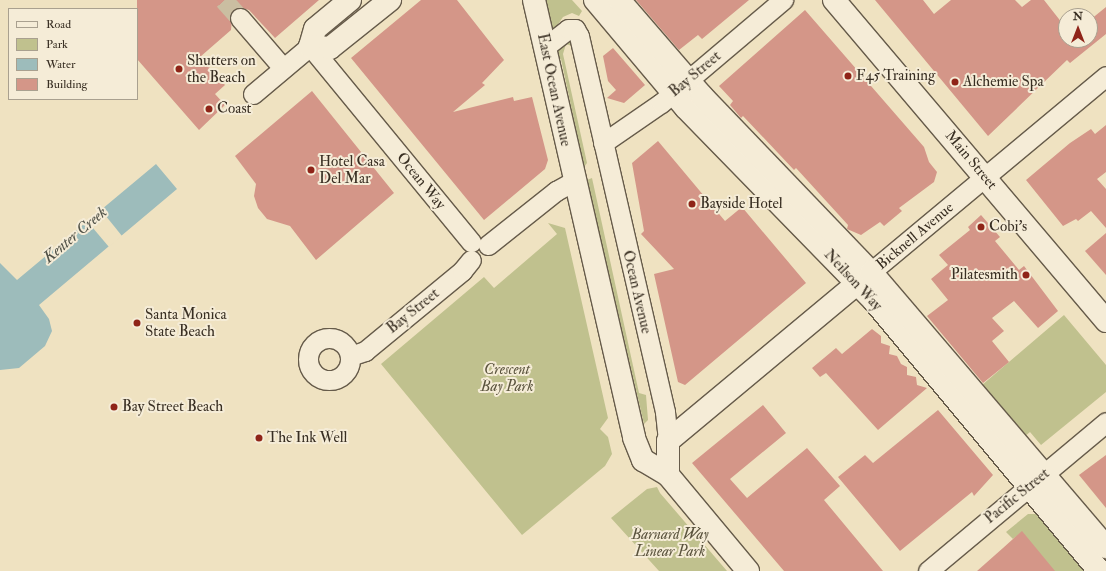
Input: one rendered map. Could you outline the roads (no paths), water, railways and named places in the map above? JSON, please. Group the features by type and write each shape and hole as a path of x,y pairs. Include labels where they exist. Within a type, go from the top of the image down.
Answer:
{"street":[{"path":"253,94 310,46 315,29 350,0"},
{"name":"East Ocean Avenue","path":"534,0 574,181"},
{"name":"Neilson Way","path":"595,0 864,278 1036,480 1099,571"},
{"name":"Neilson Way","path":"619,0 680,87"},
{"name":"Bay Street","path":"603,143 630,128 783,0"},
{"name":"Main Street","path":"834,0 986,176 1106,321"},
{"path":"310,46 330,48 384,2"},
{"path":"240,18 283,68"},
{"name":"Ocean Avenue","path":"545,47 564,30 575,29 579,36 665,412 668,440"},
{"name":"Ocean Way","path":"310,46 477,249"},
{"name":"Bicknell Avenue","path":"668,440 1106,76"},
{"path":"574,181 625,402 643,460 668,475 748,571"},
{"name":"Bay Street","path":"350,356 365,351 462,271 477,249 556,191 574,181"},
{"name":"Pacific Street","path":"928,571 1106,422"},
{"path":"668,440 668,475"},
{"name":"Neilson Way","path":"1036,480 1106,547"}],"water":[{"name":"Kenter Creek","path":"156,164 177,189 39,305 49,319 52,331 45,346 19,368 0,370 0,263 17,280"}],"tunnel":[{"path":"224,0 240,18"}],"place":[{"name":"Shutters on the Beach","path":"179,69"},
{"name":"F45 Training","path":"848,76"},
{"name":"Alchemie Spa","path":"955,82"},
{"name":"Coast","path":"209,109"},
{"name":"Hotel Casa Del Mar","path":"311,170"},
{"name":"Bayside Hotel","path":"692,204"},
{"name":"Cobi's","path":"981,227"},
{"name":"Pilatesmith","path":"1026,275"},
{"name":"Santa Monica State Beach","path":"137,323"},
{"name":"Bay Street Beach","path":"114,407"},
{"name":"The Ink Well","path":"259,438"}],"park label":[{"name":"Crescent Bay Park","path":"507,378"},
{"name":"Barnard Way Linear Park","path":"670,542"}]}
